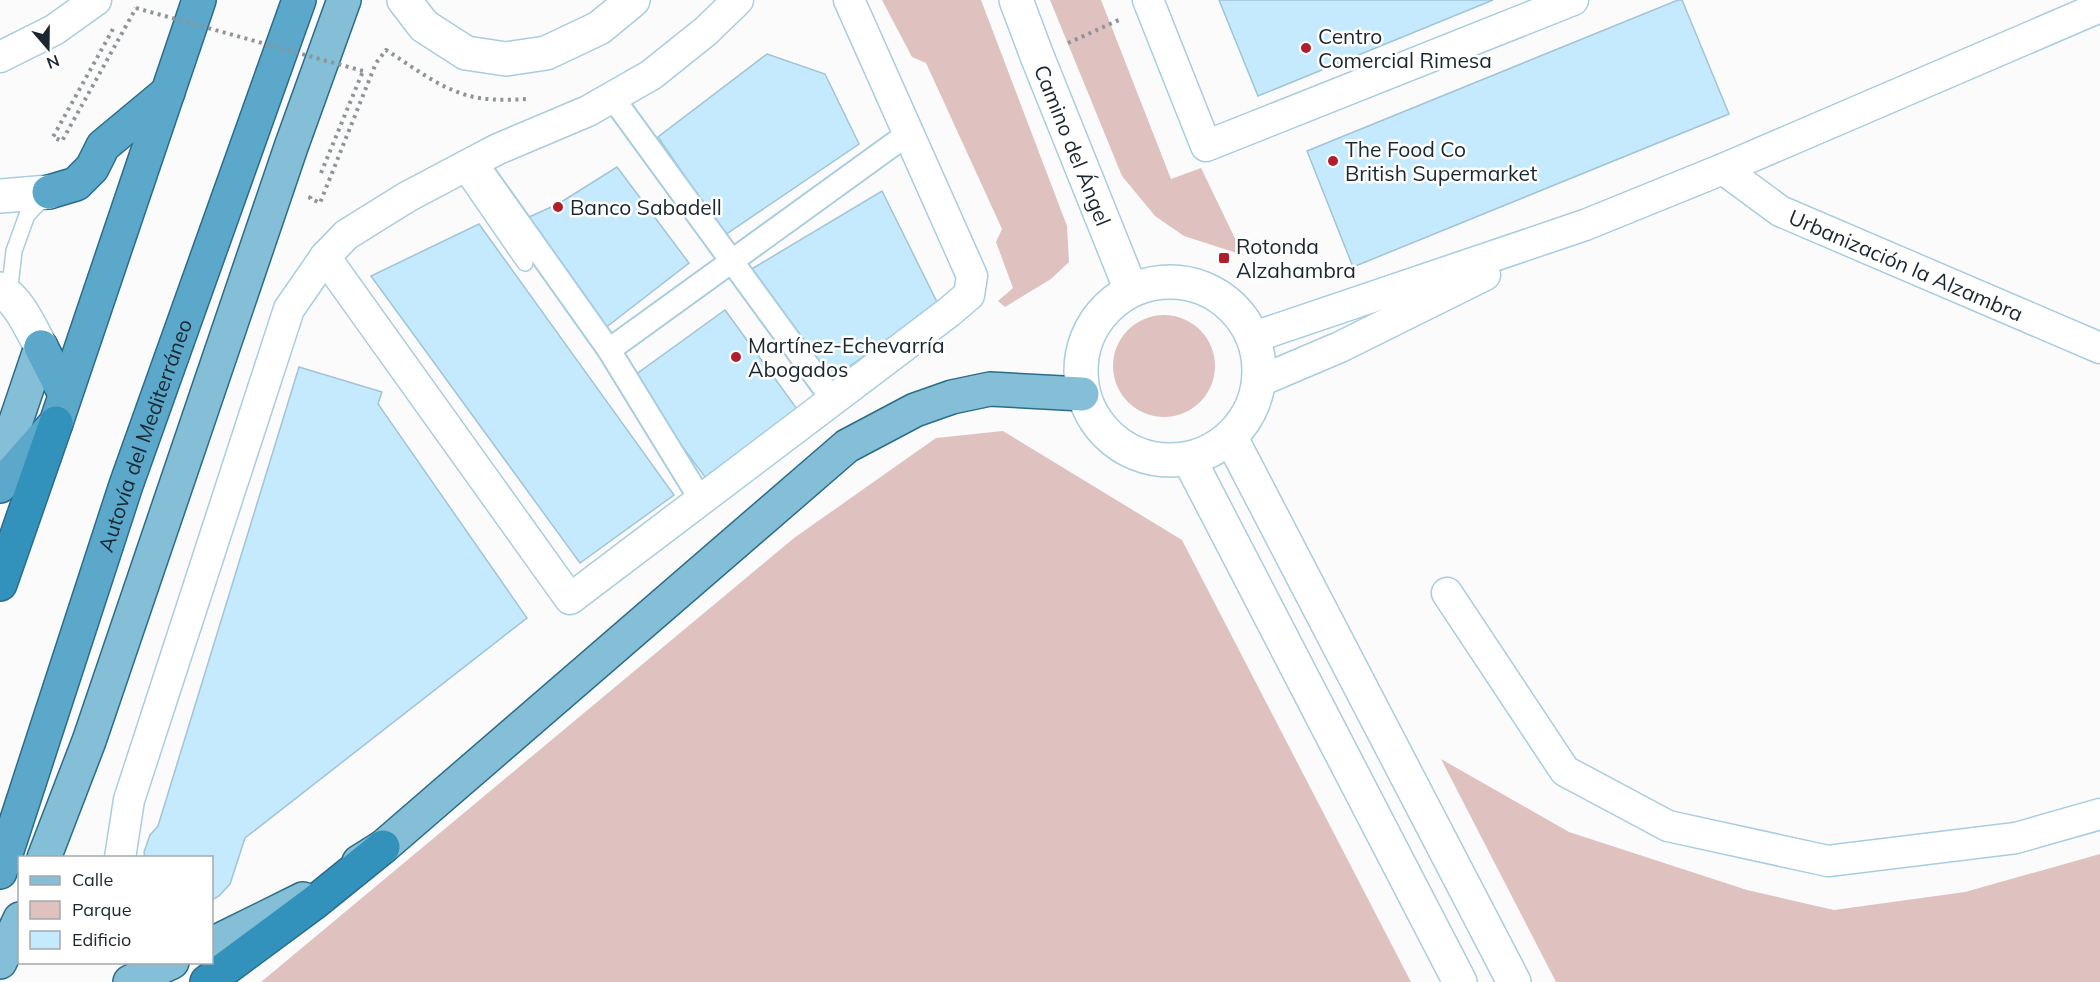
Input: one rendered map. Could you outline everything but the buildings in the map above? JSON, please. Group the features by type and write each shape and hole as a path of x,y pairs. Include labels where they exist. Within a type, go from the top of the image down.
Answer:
{"highway":[{"path":"0,585 199,0"},
{"name":"Autovía del Mediterráneo","path":"0,872 126,485 299,0"},
{"path":"49,192 76,184 92,168 103,146 168,92"},
{"path":"41,347 61,409"},
{"path":"0,486 61,409"},
{"path":"207,982 315,902 383,847"}],"main road":[{"path":"45,856 89,741 291,147 344,0"},
{"path":"0,468 41,347"},
{"path":"213,944 297,903 383,847 847,447 915,410 952,397 990,389 1082,394"},
{"path":"0,962 18,923"},
{"path":"130,982 170,964"}],"street":[{"path":"0,57 54,30 96,0"},
{"path":"404,0 424,27 466,53 506,59 546,53 599,28 633,0"},
{"path":"120,856 129,800 289,309 325,257 346,235 407,197 467,165 588,111 651,75 706,32 738,0"},
{"path":"325,257 570,599 950,312 969,295 972,276 849,0"},
{"name":"Camino del Ángel","path":"1016,0 1131,290"},
{"path":"1149,3 1206,146 1573,0"},
{"path":"1254,337 1585,225 1723,169 2100,7"},
{"path":"612,97 833,400"},
{"path":"609,350 909,133"},
{"path":"467,165 609,350 701,500"},
{"name":"Urbanización la Alzambra","path":"1723,169 1780,211 2100,348"},
{"path":"0,196 49,192"},
{"path":"1260,381 1340,347 1585,225"},
{"path":"1159,282 1189,283 1238,312 1254,337 1259,359 1260,381 1245,422 1231,438 1211,451 1189,459 1155,461 1097,425 1082,394 1079,369 1083,345 1094,322 1110,304 1131,290 1159,282"},
{"path":"4,292 22,312 41,347"},
{"path":"1231,438 1514,982"},
{"path":"1189,459 1460,982"},
{"path":"1447,593 1565,771 1668,826 1828,861 2016,838 2100,814"}],"lane":[{"path":"467,165 525,263"},
{"path":"4,292 14,251 27,215 49,192"}],"path":[{"path":"1037,56 1149,3"},
{"path":"118,20 53,137 62,141 136,8 363,71 319,177"},
{"path":"315,188 310,198 320,203 376,63 386,50 434,80 463,94 496,100 529,99"}],"green space":[{"path":"882,0 981,0 1067,226 1069,262 1051,279 1005,307 998,301 1013,288 996,242 1002,229 926,63 912,57"},
{"path":"1050,0 1101,0 1171,179 1201,168 1243,255 1184,236 1155,216 1122,176"},
{"path":"1164,315 1183,319 1200,330 1211,347 1215,366 1211,385 1200,402 1183,413 1164,417 1145,413 1128,402 1117,385 1113,366 1117,347 1128,330 1145,319"},
{"path":"1003,431 1182,540 1411,982 261,982 794,538 936,438"},
{"path":"1441,759 1569,832 1747,890 1834,910 1965,892 2100,854 2100,982 1556,982"}],"place":[{"name":"Centro Comercial Rimesa","path":"1306,48"},
{"name":"The Food Co British Supermarket","path":"1333,161"},
{"name":"Banco Sabadell","path":"558,207"},
{"name":"Rotonda Alzahambra","path":"1224,258"},
{"name":"Martínez-Echevarría Abogados","path":"736,357"}]}
